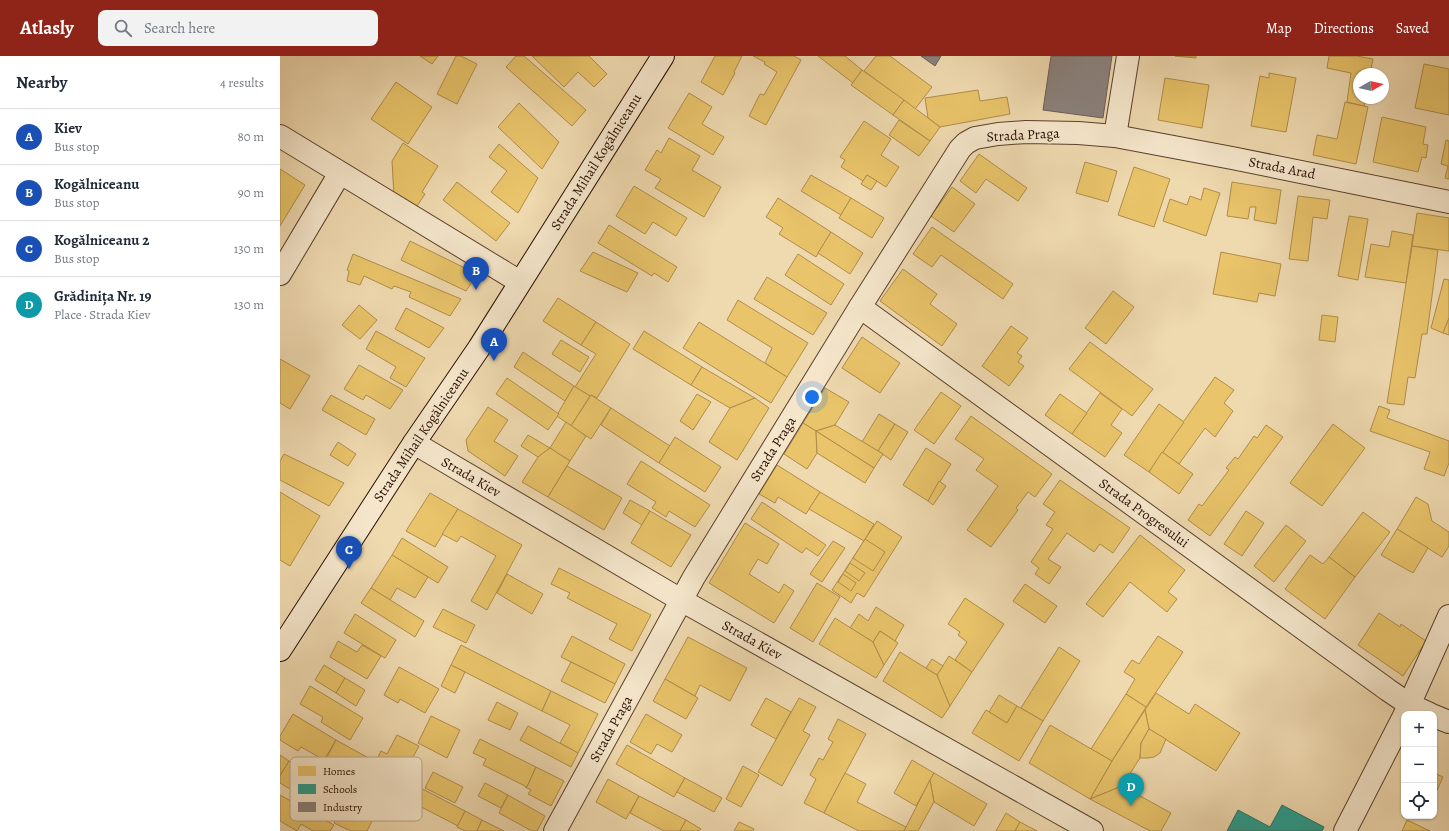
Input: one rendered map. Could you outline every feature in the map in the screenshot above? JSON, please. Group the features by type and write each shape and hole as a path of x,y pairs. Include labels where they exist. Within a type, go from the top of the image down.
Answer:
{"street":[{"name":"Strada Mihail Kogălniceanu","path":"280,650 414,443 479,348 663,56"},
{"path":"1115,136 1128,56"},
{"name":"Strada Praga","path":"555,831 681,600 860,307 960,149 966,143 975,138 1013,133 1078,133 1115,136"},
{"path":"280,136 520,282"},
{"name":"Strada Arad","path":"1115,136 1449,202"},
{"path":"280,274 340,173"},
{"name":"Strada Progresului","path":"860,307 1405,711"},
{"name":"Strada Kiev","path":"414,443 681,600 1092,831"},
{"path":"1406,711 1449,616"},
{"path":"1437,717 1449,722"},
{"path":"1345,831 1401,722"}],"building: Homes":[{"path":"420,56 438,56 432,64"},
{"path":"456,56 461,56 477,64 457,104 437,94"},
{"path":"516,56 524,56 586,110 572,126 506,67"},
{"path":"532,56 589,56 607,74 594,87 578,72 564,87"},
{"path":"715,56 742,56 723,95 701,82"},
{"path":"753,56 794,56 801,60 766,125 749,116 760,94 764,95 777,72 764,64 765,62"},
{"path":"818,56 845,56 862,70 853,83"},
{"path":"876,56 890,56 932,87 915,109 864,71"},
{"path":"1175,56 1196,56 1196,58"},
{"path":"1329,56 1357,56 1373,59 1371,68 1353,68 1353,103 1347,102 1351,73 1327,68"},
{"path":"1424,64 1449,69 1449,115 1415,108"},
{"path":"862,70 904,100 893,115 851,85"},
{"path":"1269,73 1296,78 1286,132 1251,126 1260,76 1269,78"},
{"path":"1165,78 1209,85 1202,128 1158,120"},
{"path":"396,82 432,107 408,144 371,119"},
{"path":"978,90 980,101 1007,97 1010,114 940,127 928,118 925,98"},
{"path":"689,93 712,107 702,124 724,137 713,155 668,128"},
{"path":"904,100 940,127 930,141 893,115"},
{"path":"1345,102 1368,107 1356,164 1313,155 1317,135 1337,139"},
{"path":"519,103 559,142 542,169 498,127"},
{"path":"1382,117 1426,127 1423,144 1428,145 1426,158 1422,157 1418,172 1373,162"},
{"path":"899,120 930,141 919,156 889,135"},
{"path":"864,121 891,139 881,155 899,167 886,187 867,175 863,181 841,167 845,160 840,157"},
{"path":"669,138 700,156 692,170 721,187 704,217 655,188 661,179 645,170 657,150 661,153"},
{"path":"1446,140 1449,141 1449,179 1445,178 1448,166 1441,164"},
{"path":"403,143 438,166 422,192 425,194 415,209 394,196 392,161"},
{"path":"499,144 538,178 518,213 491,192 507,171 489,157"},
{"path":"979,154 1027,188 1018,201 986,179 976,193 960,181"},
{"path":"1085,162 1117,171 1108,202 1076,193"},
{"path":"1134,167 1170,179 1154,227 1118,215"},
{"path":"280,169 305,185 280,226"},
{"path":"811,175 851,198 841,215 801,191"},
{"path":"867,175 877,181 871,190 861,184"},
{"path":"457,182 510,223 496,241 443,200"},
{"path":"1232,182 1281,190 1276,224 1254,220 1256,207 1250,207 1248,219 1227,216"},
{"path":"634,186 687,218 676,236 653,222 645,234 616,216"},
{"path":"952,187 975,204 954,232 931,216"},
{"path":"1204,188 1220,193 1206,236 1163,221 1170,199 1187,205 1190,196 1201,200"},
{"path":"1298,196 1330,200 1327,219 1313,217 1308,261 1289,259"},
{"path":"778,198 831,232 816,257 779,234 783,228 766,217"},
{"path":"851,198 884,218 872,238 839,218"},
{"path":"1417,213 1449,218 1449,251 1412,246"},
{"path":"1349,216 1368,219 1358,280 1338,276"},
{"path":"609,225 677,267 668,282 654,273 652,276 598,243"},
{"path":"932,227 1013,284 1003,299 941,255 932,267 913,254"},
{"path":"1392,231 1413,235 1406,283 1365,277 1371,244 1389,247"},
{"path":"831,232 863,253 850,274 818,253"},
{"path":"410,241 477,274 466,291 401,260"},
{"path":"1412,246 1438,250 1427,334 1422,334 1415,378 1408,377 1404,405 1387,403"},
{"path":"593,252 638,273 627,292 580,271"},
{"path":"1221,252 1281,264 1275,296 1259,293 1257,302 1213,294"},
{"path":"353,254 461,299 450,316 409,297 411,292 394,286 392,289 364,276 360,285 347,281 349,271 347,270"},
{"path":"798,254 844,284 831,305 785,275"},
{"path":"903,269 937,294 930,304 957,324 942,346 880,301"},
{"path":"767,277 827,313 813,335 754,299"},
{"path":"1444,279 1449,280 1449,318 1443,333 1431,328"},
{"path":"1113,291 1134,307 1106,344 1085,328"},
{"path":"558,298 596,322 581,345 543,321"},
{"path":"738,300 808,343 787,377 765,363 772,348 727,320"},
{"path":"359,305 377,320 360,339 342,325"},
{"path":"406,308 444,328 429,348 395,329"},
{"path":"1322,315 1338,317 1335,342 1319,340"},
{"path":"1449,318 1449,335 1443,333"},
{"path":"596,322 630,344 597,398 591,395 590,396 575,387 596,354 581,345"},
{"path":"699,322 787,377 771,403 683,348"},
{"path":"1011,326 1028,338 1017,353 1022,356 1018,362 1024,366 1009,386 982,366"},
{"path":"376,331 425,358 406,387 390,378 396,367 366,349"},
{"path":"644,331 702,367 691,385 633,349"},
{"path":"862,337 900,363 880,393 842,368"},
{"path":"561,340 589,357 580,372 552,354"},
{"path":"1090,342 1153,389 1132,416 1069,369"},
{"path":"523,352 574,386 565,401 514,367"},
{"path":"280,359 310,376 290,409 280,403"},
{"path":"359,365 403,390 390,409 366,395 363,400 344,389"},
{"path":"702,367 755,398 730,408 691,385"},
{"path":"1215,377 1234,390 1224,403 1233,411 1215,437 1205,428 1179,464 1162,452"},
{"path":"507,378 559,414 548,430 496,394"},
{"path":"574,386 590,396 571,426 557,416"},
{"path":"825,388 849,402 835,425 816,431 803,423"},
{"path":"941,392 961,406 934,444 914,430"},
{"path":"1100,393 1122,409 1111,425 1122,433 1105,457 1072,434"},
{"path":"697,394 711,402 693,430 680,421"},
{"path":"1060,394 1087,413 1072,434 1045,415"},
{"path":"331,395 375,419 366,435 322,410"},
{"path":"591,395 611,408 591,439 571,426"},
{"path":"755,398 769,408 737,460 709,442 730,408"},
{"path":"1159,404 1184,422 1149,472 1124,455"},
{"path":"1379,406 1390,410 1387,418 1449,441 1449,463 1444,476 1424,469 1430,452 1370,431"},
{"path":"488,407 508,420 494,441 518,456 505,476 468,451 466,440"},
{"path":"611,408 670,446 659,463 601,425"},
{"path":"879,414 895,424 878,451 862,442"},
{"path":"971,416 1052,474 1035,497 1028,492 1016,508 1018,510 991,547 967,530 998,486 976,470 984,459 955,439"},
{"path":"566,422 586,436 570,461 550,448"},
{"path":"803,423 816,431 817,453 807,469 784,454"},
{"path":"895,424 908,432 891,460 878,451"},
{"path":"1333,424 1365,448 1322,506 1290,483"},
{"path":"835,425 883,454 874,468 816,431"},
{"path":"1266,425 1283,437 1210,536 1188,520 1199,504 1202,506 1229,470 1226,468 1235,457 1238,459 1254,436 1257,438"},
{"path":"816,431 874,468 865,483 817,453"},
{"path":"528,435 550,448 538,457 521,446"},
{"path":"675,437 721,467 705,492 659,463"},
{"path":"338,442 356,454 348,466 330,455"},
{"path":"550,448 570,461 548,497 522,482 538,457"},
{"path":"926,448 951,464 928,501 903,485"},
{"path":"1162,452 1193,474 1179,494 1149,472"},
{"path":"284,454 344,483 329,506 280,480 280,461"},
{"path":"641,461 710,505 695,527 669,511 666,517 652,508 656,502 627,484"},
{"path":"777,465 820,492 806,514 778,497 775,503 759,494"},
{"path":"567,466 622,498 604,530 548,497"},
{"path":"1060,480 1130,528 1113,553 1100,544 1094,552 1067,533 1048,559 1061,567 1049,584 1035,574 1039,568 1031,562 1053,529 1046,525 1055,512 1043,504"},
{"path":"939,481 946,486 933,505 928,501"},
{"path":"280,492 320,516 290,566 280,560"},
{"path":"820,492 874,524 864,541 809,509"},
{"path":"430,493 458,509 435,547 406,531"},
{"path":"1416,497 1428,504 1432,521 1449,532 1449,546 1442,557 1397,529"},
{"path":"630,500 650,511 642,525 623,513"},
{"path":"762,502 826,545 818,556 806,548 802,553 751,519"},
{"path":"458,509 522,545 487,610 471,601 496,556 461,536 457,542 442,534"},
{"path":"650,511 691,535 671,567 631,543"},
{"path":"1246,511 1264,523 1242,556 1224,544"},
{"path":"1363,512 1390,532 1355,577 1329,557"},
{"path":"877,521 902,537 864,597 857,593 851,603 832,590"},
{"path":"745,523 779,544 767,564 758,559 749,574 779,593 784,584 794,591 774,623 709,583"},
{"path":"1286,525 1306,541 1274,582 1254,566"},
{"path":"1397,529 1428,548 1413,573 1381,555"},
{"path":"1140,535 1185,570 1168,592 1177,599 1167,612 1130,582 1103,617 1086,604"},
{"path":"402,538 448,567 438,583 392,555"},
{"path":"865,539 885,552 873,571 853,558"},
{"path":"833,541 845,548 822,582 810,574"},
{"path":"392,555 428,577 415,598 397,588 390,600 371,588"},
{"path":"1310,555 1323,564 1329,557 1355,577 1325,619 1285,589"},
{"path":"850,563 865,573 859,581 845,571"},
{"path":"559,568 651,615 632,651 609,639 617,624 567,598 570,593 551,584"},
{"path":"507,574 543,594 532,614 497,593"},
{"path":"843,574 856,583 851,591 838,582"},
{"path":"817,583 840,597 813,642 790,628"},
{"path":"1025,584 1057,606 1045,623 1013,601"},
{"path":"371,588 424,621 415,637 361,603"},
{"path":"965,598 1004,624 972,672 955,660 967,642 958,635 960,632 948,624"},
{"path":"876,607 904,625 895,641 880,631 873,642 850,628 859,614 868,621"},
{"path":"443,609 475,625 466,643 433,627"},
{"path":"1379,613 1400,627 1401,624 1426,641 1403,676 1358,645"},
{"path":"355,614 396,640 385,658 344,633"},
{"path":"835,618 873,642 884,665 876,678 819,644"},
{"path":"880,631 898,643 884,665 873,642"},
{"path":"572,636 625,664 615,684 561,657"},
{"path":"1158,636 1183,652 1146,707 1126,694 1135,679 1124,672 1132,660 1139,664"},
{"path":"688,637 747,668 730,701 700,685 695,696 665,679"},
{"path":"338,641 357,652 362,645 381,656 367,679 330,657"},
{"path":"461,645 551,691 542,711 451,665"},
{"path":"1059,647 1080,661 1043,721 1021,708"},
{"path":"900,652 937,675 950,706 942,718 883,681"},
{"path":"949,656 972,672 950,706 937,675"},
{"path":"932,659 943,666 937,675 926,668"},
{"path":"571,662 615,684 605,703 561,681"},
{"path":"324,665 345,678 336,693 315,680"},
{"path":"451,665 465,672 455,693 441,686"},
{"path":"399,667 439,689 425,713 400,699 398,703 384,695"},
{"path":"345,678 365,690 356,706 336,693"},
{"path":"665,679 698,698 686,719 653,701"},
{"path":"310,686 363,718 350,740 321,722 323,717 300,704"},
{"path":"551,691 598,714 578,753 560,743 570,725 542,711"},
{"path":"1156,693 1189,714 1195,704 1240,733 1216,771 1149,729 1145,710"},
{"path":"1126,694 1146,707 1112,761 1091,749"},
{"path":"999,695 1017,706 1007,723 989,712"},
{"path":"766,698 791,712 776,739 751,725"},
{"path":"799,698 816,707 803,731 810,735 782,786 758,772"},
{"path":"497,702 518,713 510,730 488,720"},
{"path":"1017,706 1043,721 1019,761 972,733 986,710 1007,723"},
{"path":"1145,710 1149,729 1141,743 1140,758 1122,786 1090,799 1112,761"},
{"path":"293,714 336,740 326,757 319,757 301,747 298,751 280,740 280,736"},
{"path":"646,714 682,735 672,752 657,744 651,754 630,742"},
{"path":"431,716 460,730 447,758 418,743"},
{"path":"838,719 866,734 824,813 804,803 816,779 810,775 819,758 823,760 833,742 828,739"},
{"path":"1050,725 1112,761 1090,799 1029,763"},
{"path":"528,726 578,753 571,767 520,740"},
{"path":"1149,729 1166,739 1160,753 1154,757 1140,758 1141,743"},
{"path":"397,735 419,746 413,757 378,757 381,751 387,754"},
{"path":"480,739 536,767 527,787 483,765 486,759 473,753"},
{"path":"336,740 367,757 327,757"},
{"path":"627,745 685,778 674,797 616,764"},
{"path":"280,755 289,761 280,776"},
{"path":"912,760 934,773 916,806 894,793"},
{"path":"290,762 290,789 280,783 280,776"},
{"path":"743,766 759,775 741,807 726,799"},
{"path":"536,767 564,781 551,806 528,794 531,790 525,787 527,787"},
{"path":"433,772 463,787 455,803 425,788"},
{"path":"845,773 866,784 857,802 906,827 904,831 859,831 824,813"},
{"path":"934,773 987,804 974,826 934,802 930,780"},
{"path":"1437,774 1443,777 1437,790"},
{"path":"685,778 722,798 714,812 677,792"},
{"path":"608,779 639,796 626,819 596,802"},
{"path":"930,780 934,802 918,831 904,831"},
{"path":"485,783 508,795 501,808 478,796"},
{"path":"1122,786 1171,813 1161,831 1150,831 1090,799"},
{"path":"422,789 465,811 458,826 422,807"},
{"path":"280,795 290,801 290,821 327,821 334,825 330,831 313,831 301,824 297,831 280,821"},
{"path":"508,795 545,816 537,831 532,831 499,813"},
{"path":"639,796 686,820 680,831 664,831 630,813"},
{"path":"465,811 482,820 477,831 465,831 457,827"},
{"path":"1006,813 1020,822 1015,831 996,831"},
{"path":"482,820 504,831 477,831"},
{"path":"686,820 701,829 699,831 680,831"},
{"path":"1407,820 1430,831 1402,831"},
{"path":"335,821 372,821 367,831 351,831 334,823"},
{"path":"739,822 754,829 753,831 734,831"},
{"path":"1020,822 1037,831 1015,831"}],"building: Schools":[{"path":"1282,805 1324,827 1322,831 1227,831 1238,810 1270,827"}],"building: Industry":[{"path":"921,56 941,56 935,66"},
{"path":"1051,56 1112,56 1103,118 1043,110"}],"place":[{"name":"Kogălniceanu","path":"476,290"},
{"name":"Kiev","path":"494,361"},
{"name":"Kogălniceanu 2","path":"349,569"},
{"name":"Grădinița Nr. 19","path":"1131,806"}]}
